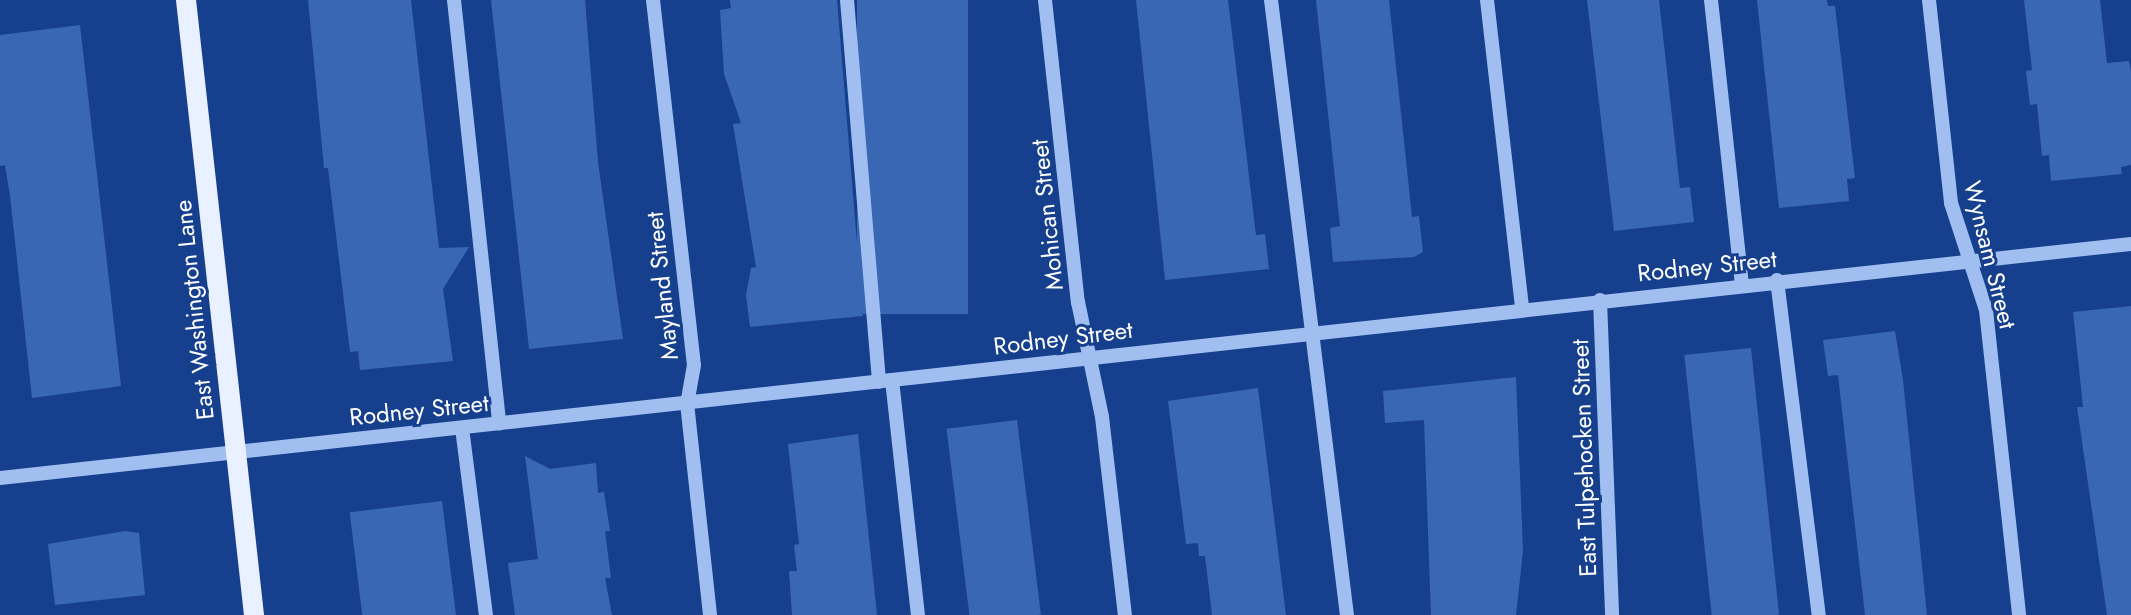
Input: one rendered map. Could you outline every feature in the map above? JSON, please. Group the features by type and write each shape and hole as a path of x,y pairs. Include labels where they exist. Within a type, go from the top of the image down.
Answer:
{"main road":[{"name":"East Washington Lane","path":"186,0 254,615"}],"street":[{"path":"454,0 499,424"},
{"name":"Mayland Street","path":"653,0 694,365 687,403 710,615"},
{"path":"847,0 885,381 918,615"},
{"name":"Mohican Street","path":"1045,0 1078,302 1102,417 1125,615"},
{"path":"1271,0 1347,615"},
{"path":"1487,0 1522,308"},
{"path":"1711,0 1742,285"},
{"name":"Wynsam Street","path":"1929,0 1951,203 1986,310 2019,615"},
{"name":"Rodney Street","path":"0,478 1522,308 2131,244"},
{"path":"1777,280 1819,615"},
{"name":"East Tulpehocken Street","path":"1600,300 1612,615"},
{"path":"462,428 486,615"}],"building":[{"path":"308,0 411,0 439,248 469,247 443,289 453,361 360,370 358,351 350,352 328,168 324,168"},
{"path":"491,0 585,0 598,162 623,339 529,349"},
{"path":"730,0 837,0 863,316 750,327 746,295 751,268 756,267 733,124 741,123 724,74 720,10 731,8"},
{"path":"857,0 968,0 968,314 857,314"},
{"path":"1136,0 1228,0 1256,235 1265,234 1269,269 1165,280"},
{"path":"1316,0 1389,0 1412,217 1419,216 1423,252 1414,257 1333,262 1330,228 1340,226"},
{"path":"1587,0 1659,0 1680,188 1690,187 1694,222 1614,231"},
{"path":"1757,0 1827,0 1828,6 1835,6 1855,178 1847,179 1849,201 1779,208"},
{"path":"2024,0 2100,0 2107,63 2129,61 2131,71 2131,165 2121,167 2122,174 2051,181 2049,155 2042,156 2037,104 2030,105 2026,71 2032,70"},
{"path":"80,25 121,386 32,398 10,196 5,165 0,166 0,35"},
{"path":"2131,306 2131,615 2107,615 2077,407 2083,407 2073,312"},
{"path":"1895,331 1903,380 1927,615 1865,615 1838,375 1828,376 1823,340"},
{"path":"1751,348 1779,615 1712,615 1684,355"},
{"path":"1516,377 1523,551 1516,615 1431,615 1424,420 1385,423 1383,391"},
{"path":"1258,388 1286,615 1212,615 1205,556 1199,556 1198,543 1186,544 1168,401"},
{"path":"1017,420 1041,615 969,615 947,429"},
{"path":"858,434 877,615 792,615 789,571 797,571 794,545 799,544 788,444"},
{"path":"525,456 550,469 596,463 598,493 604,492 610,531 605,531 611,578 605,578 612,615 515,615 508,563 538,559"},
{"path":"442,501 456,615 362,615 350,512"},
{"path":"125,531 139,533 145,595 55,605 48,544"}]}
